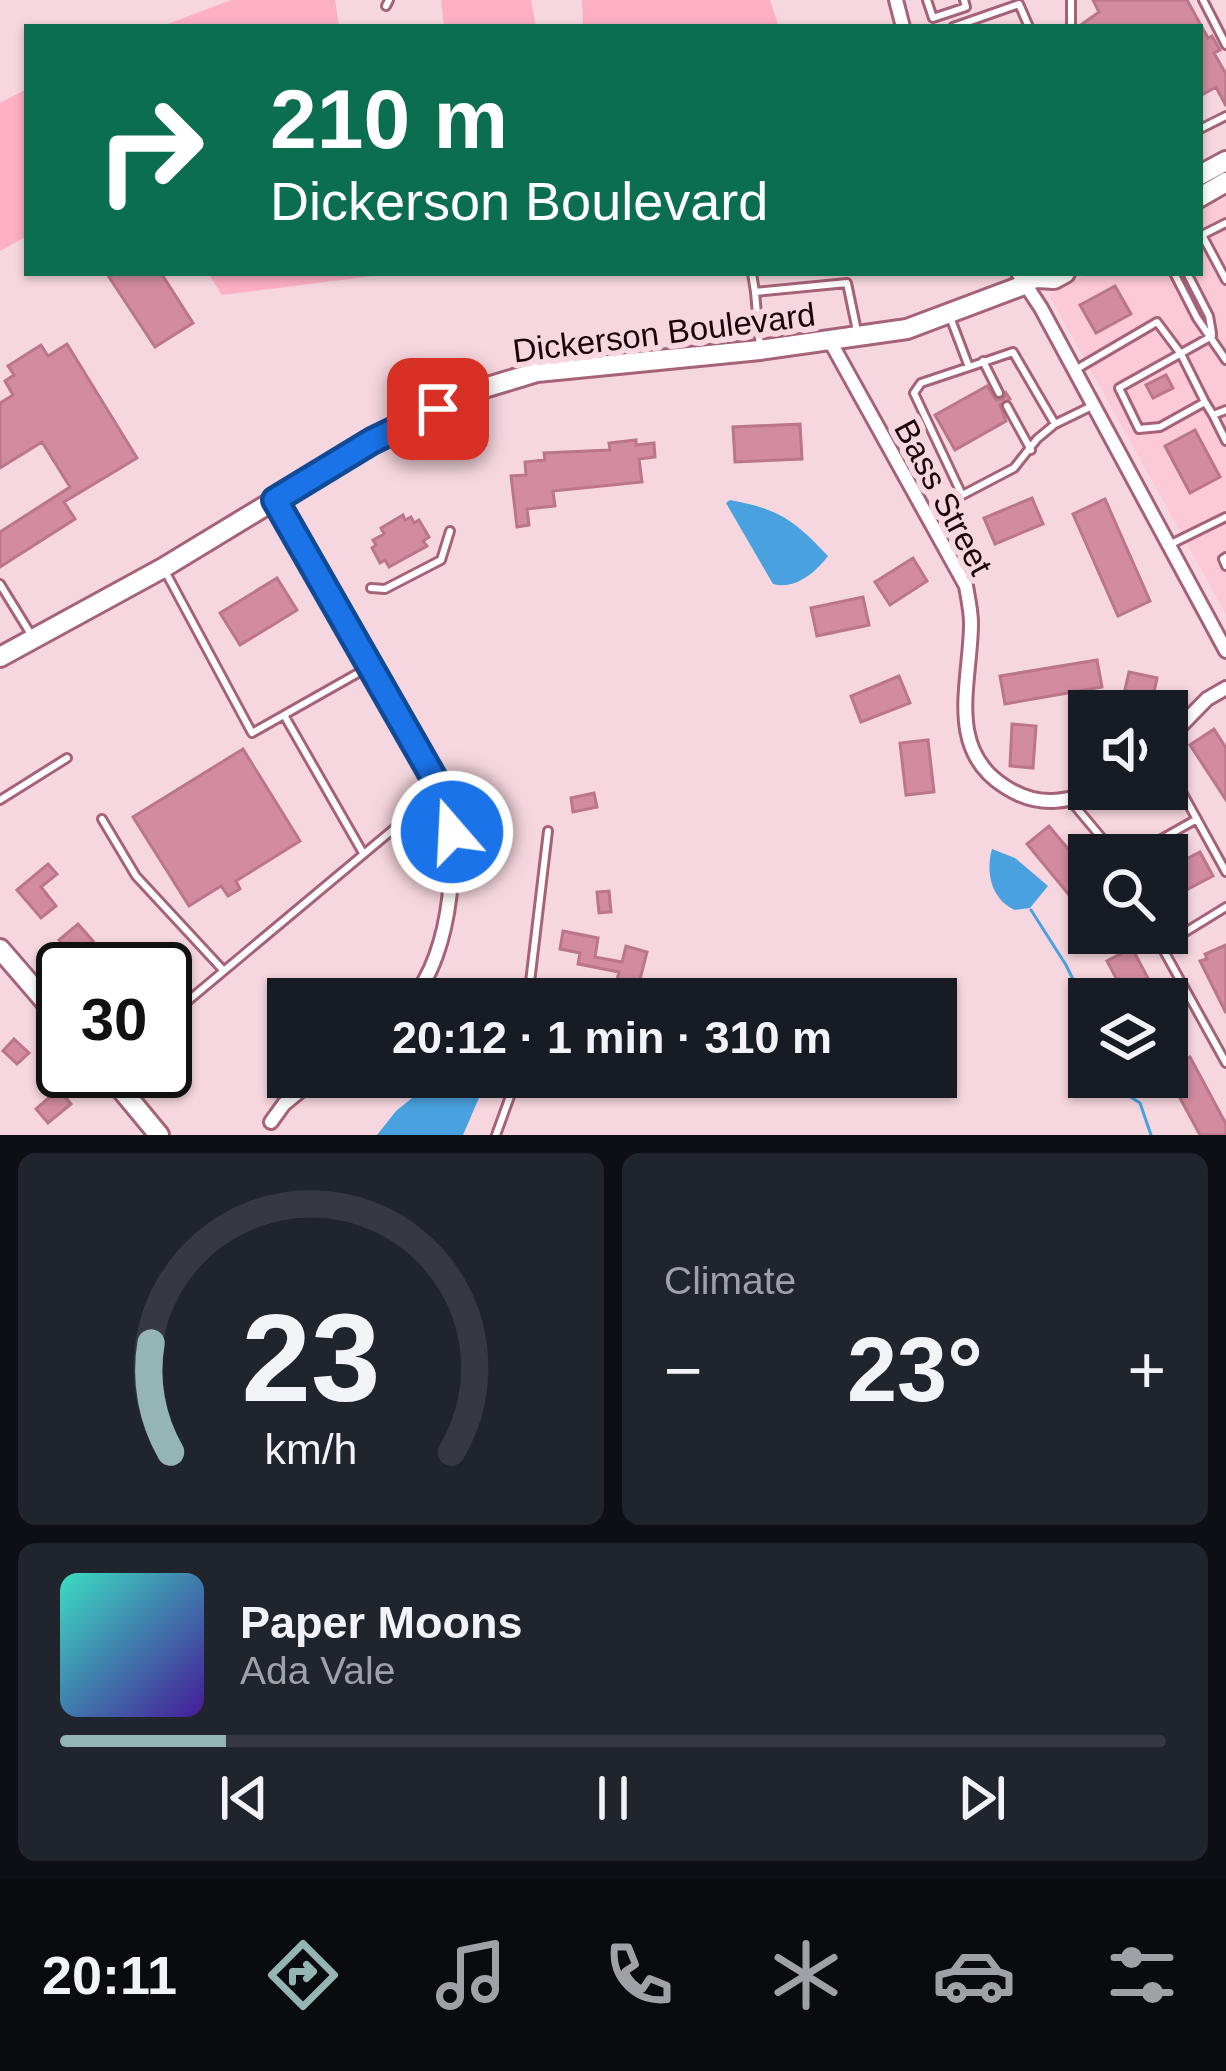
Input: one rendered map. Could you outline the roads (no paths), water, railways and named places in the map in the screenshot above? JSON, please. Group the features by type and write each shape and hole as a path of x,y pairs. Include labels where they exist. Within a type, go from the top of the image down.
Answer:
{"main road":[{"name":"Dickerson Boulevard","path":"0,657 164,568 372,441 451,402 537,372 760,350 907,329 1030,277 1060,276"},
{"path":"0,949 36,991"},
{"path":"128,1098 159,1135"}],"street":[{"path":"1030,277 1041,308 1226,651"},
{"name":"Bass Street","path":"830,341 966,586 971,622 963,712 968,743 986,775 1010,791 1033,802 1068,800"},
{"path":"275,500 451,816 441,945 428,978"},
{"path":"1188,718 1226,688"},
{"path":"271,1122 291,1098"}],"lane":[{"path":"927,0 933,18 966,7 964,0"},
{"path":"1202,0 1226,45"},
{"path":"962,24 1019,4 1028,24"},
{"path":"1203,238 1226,280"},
{"path":"752,276 760,350"},
{"path":"1176,276 1197,318 1222,344 1226,360"},
{"path":"1189,276 1209,316 1213,336"},
{"path":"754,292 847,278 858,336"},
{"path":"949,313 968,367"},
{"path":"1075,370 1157,322 1180,354 1226,441"},
{"path":"1204,402 1160,428 1139,429 1119,388 1213,336"},
{"path":"962,495 914,393 921,383 1013,352 1055,424"},
{"path":"982,361 999,393"},
{"path":"1007,406 1031,450"},
{"path":"928,513 1024,459 1055,424 1094,406"},
{"path":"1213,416 1226,410"},
{"path":"1169,545 1226,517"},
{"path":"371,588 385,589 442,560 450,531"},
{"path":"164,568 252,733 369,667"},
{"path":"0,584 34,639"},
{"path":"284,715 363,854"},
{"path":"0,800 67,758"},
{"path":"192,998 440,790"},
{"path":"1188,803 1226,872"},
{"path":"1078,810 1098,834"},
{"path":"102,819 136,876 224,971"},
{"path":"1170,834 1197,819"},
{"path":"530,978 548,831"},
{"path":"1188,930 1226,907"},
{"path":"1165,954 1226,1063"},
{"path":"496,1135 509,1098"}],"water":[{"path":"730,500 785,518 828,556 804,579 773,584 726,503"},
{"path":"992,849 1015,858 1048,886 1030,908 1015,910 996,893 989,867"},
{"path":"412,1098 479,1098 463,1135 377,1135"}],"waterway":[{"path":"1031,910 1072,978"},
{"path":"1132,1098 1140,1103 1151,1135"}]}
